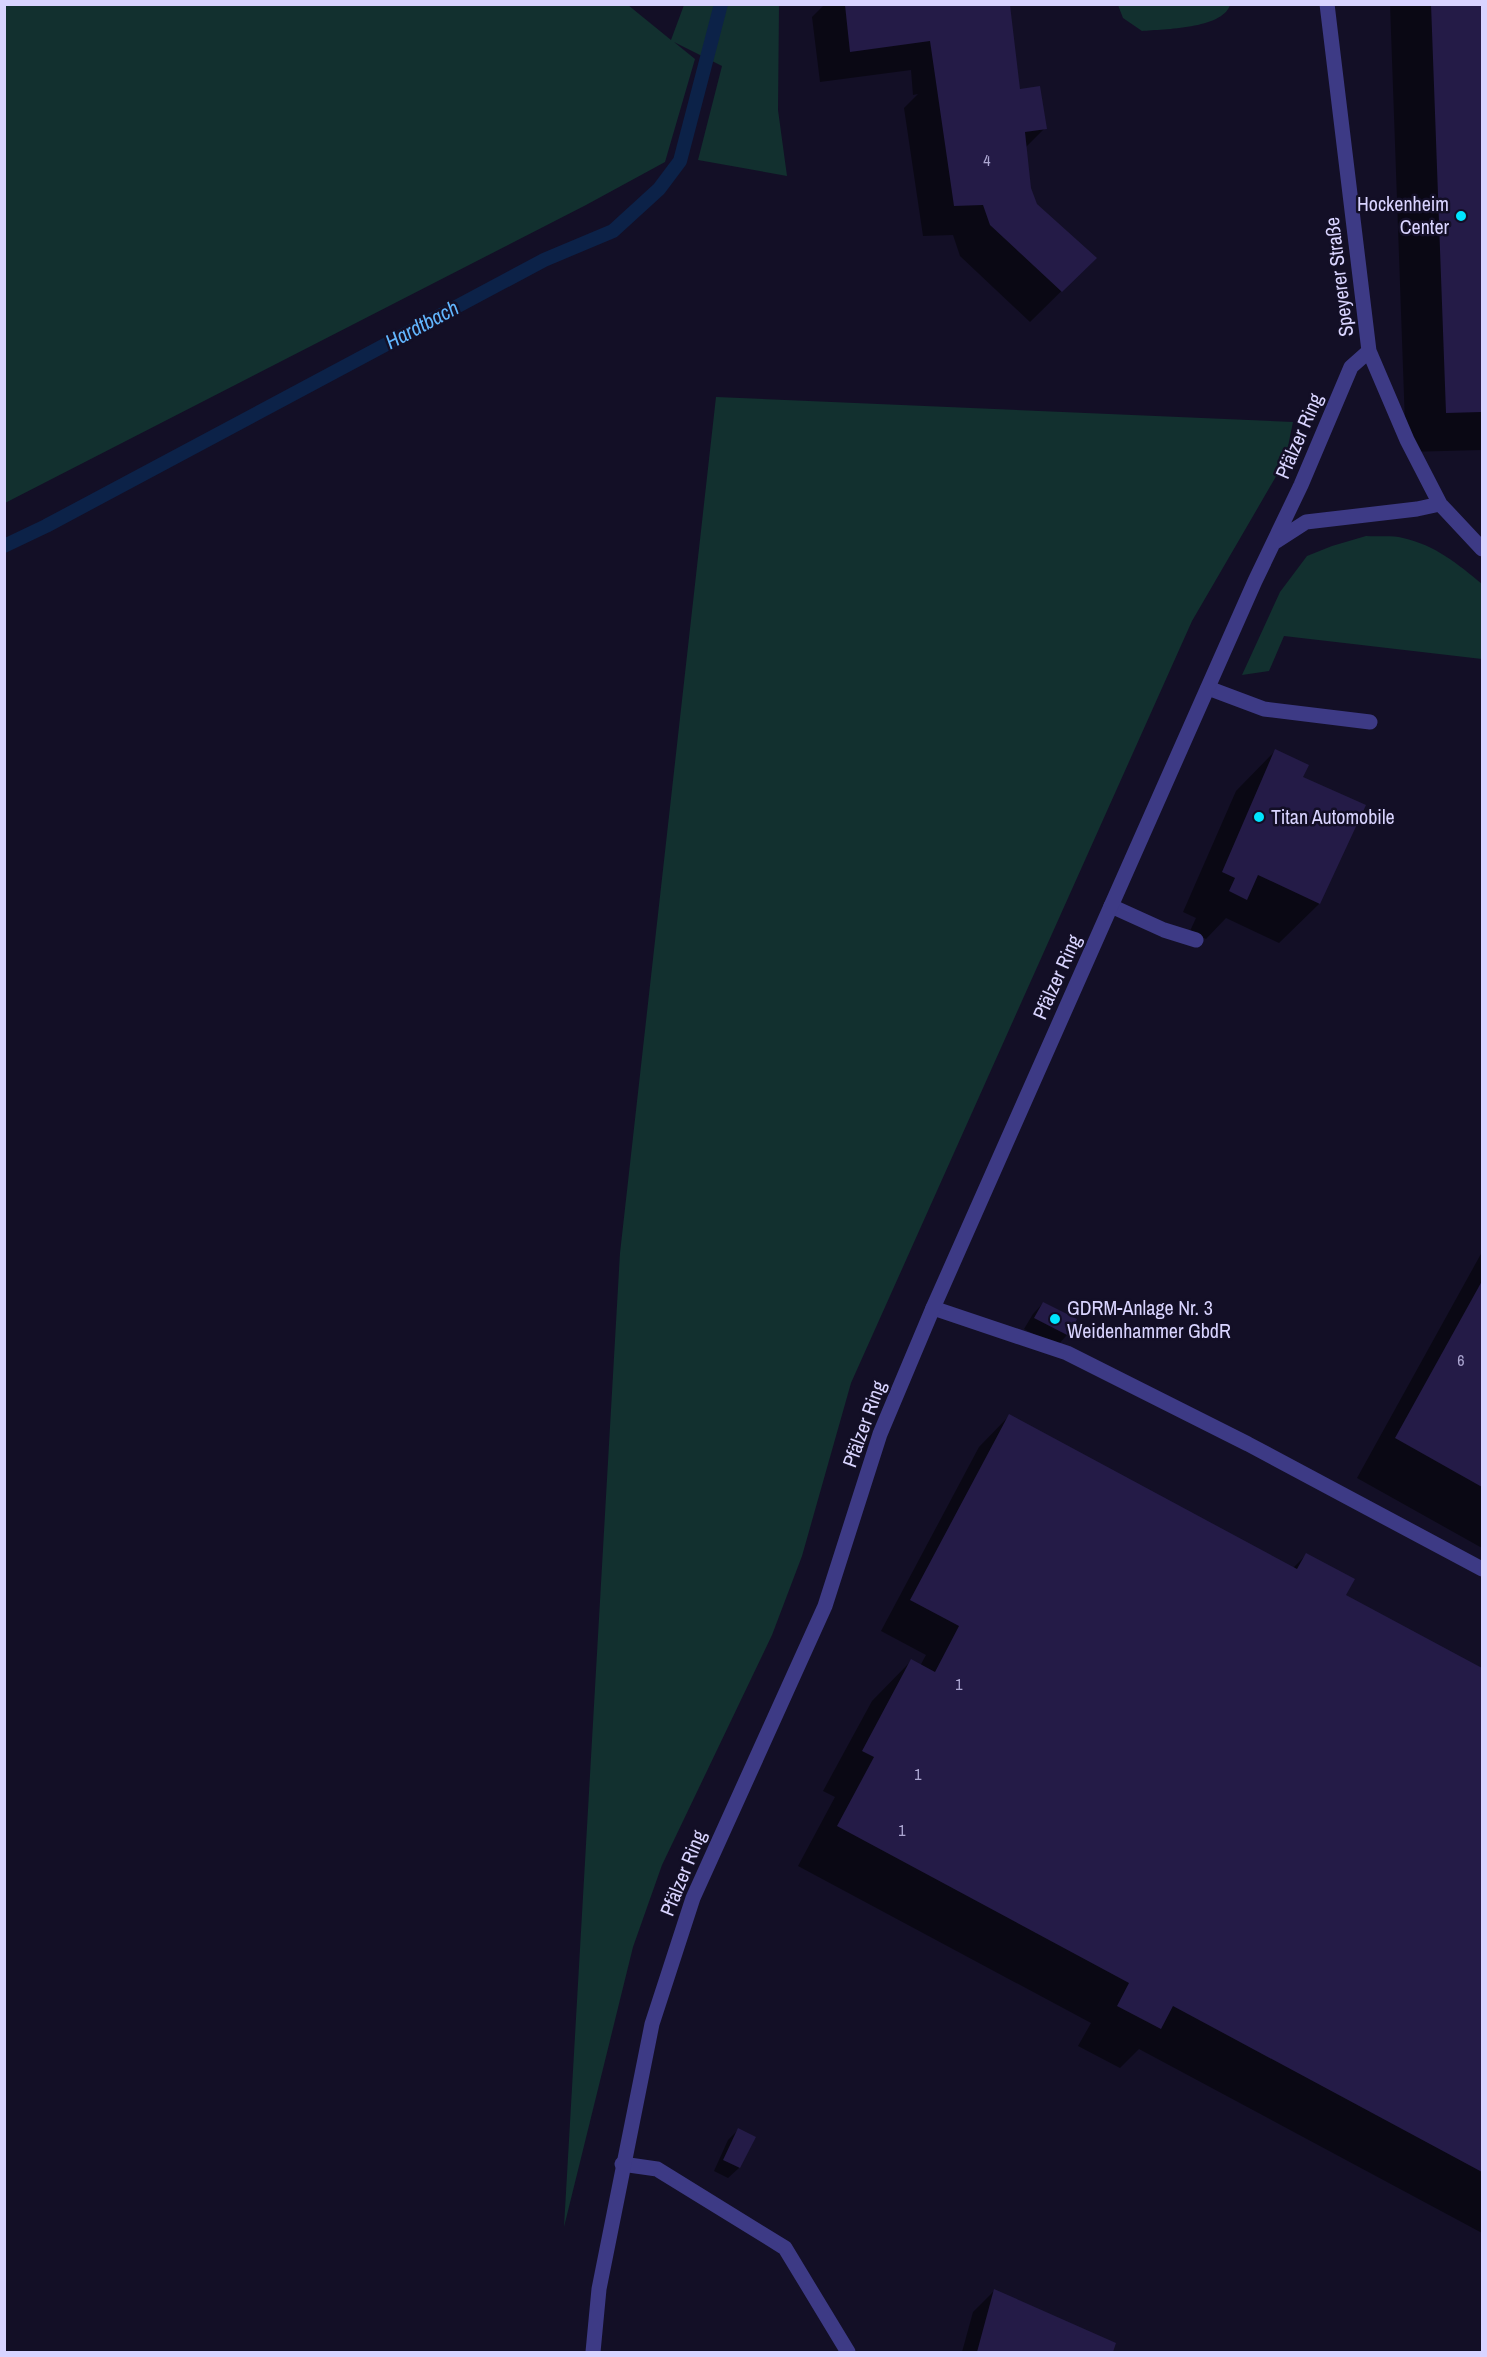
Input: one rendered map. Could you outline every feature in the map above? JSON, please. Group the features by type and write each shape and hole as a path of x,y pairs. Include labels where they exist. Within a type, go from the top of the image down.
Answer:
{"street":[{"name":"Speyerer Straße","path":"1327,4 1369,351 1407,440 1440,504 1482,549"},
{"name":"Pfälzer Ring","path":"593,2352 599,2289 622,2164 652,2024 693,1898 825,1606 880,1434 933,1308 1208,688 1301,485 1351,367 1369,351"},
{"path":"1275,542 1306,522 1417,510 1440,504"},
{"path":"1208,688 1264,709 1370,722"},
{"path":"1111,906 1164,930 1196,940"},
{"path":"933,1308 1067,1353 1248,1444 1482,1569"},
{"path":"622,2164 657,2169 785,2248 848,2352"}],"green space":[{"path":"5,4 628,5 671,40 684,5 779,5 778,110 787,176 698,160 722,66 674,42 695,59 665,162 586,205 5,503"},
{"path":"1118,5 1230,5 1225,13 1204,23 1142,31 1123,18"},
{"path":"716,397 1293,422 1285,461 1192,621 851,1383 802,1556 772,1635 662,1865 633,1947 564,2227 620,1253"},
{"path":"1366,536 1399,537 1425,545 1455,563 1482,584 1482,659 1284,636 1269,671 1242,675 1280,592 1307,556"}],"building":[{"name":"Hockenheim Center","path":"1431,4 1482,4 1482,412 1446,413"},
{"path":"845,5 1010,5 1020,89 1040,86 1047,129 1025,132 1031,188 1037,204 1097,258 1062,292 990,225 983,205 954,206 930,41 850,52"},
{"path":"1275,749 1309,765 1303,777 1366,805 1320,904 1258,875 1247,900 1229,891 1235,878 1222,872"},
{"path":"1482,1281 1482,1487 1395,1438"},
{"name":"GDRM-Anlage Nr. 3 Weidenhammer GbdR","path":"1043,1302 1077,1319 1069,1336 1034,1318"},
{"path":"1009,1414 1297,1569 1306,1553 1355,1579 1346,1595 1482,1668 1482,2172 1173,2006 1161,2029 1117,2006 1129,1983 837,1826 874,1757 862,1751 911,1659 935,1672 959,1626 910,1600"},
{"path":"738,2128 756,2137 740,2168 723,2160"},
{"path":"994,2289 1116,2343 1113,2352 977,2352"}],"waterway":[{"name":"Hardtbach","path":"4,546 46,526 544,260 613,231 659,189 680,161 721,4"}],"place":[{"name":"Hockenheim Center","path":"1461,216"},
{"name":"Titan Automobile","path":"1259,817"},
{"name":"GDRM-Anlage Nr. 3 Weidenhammer GbdR","path":"1055,1319"}]}
